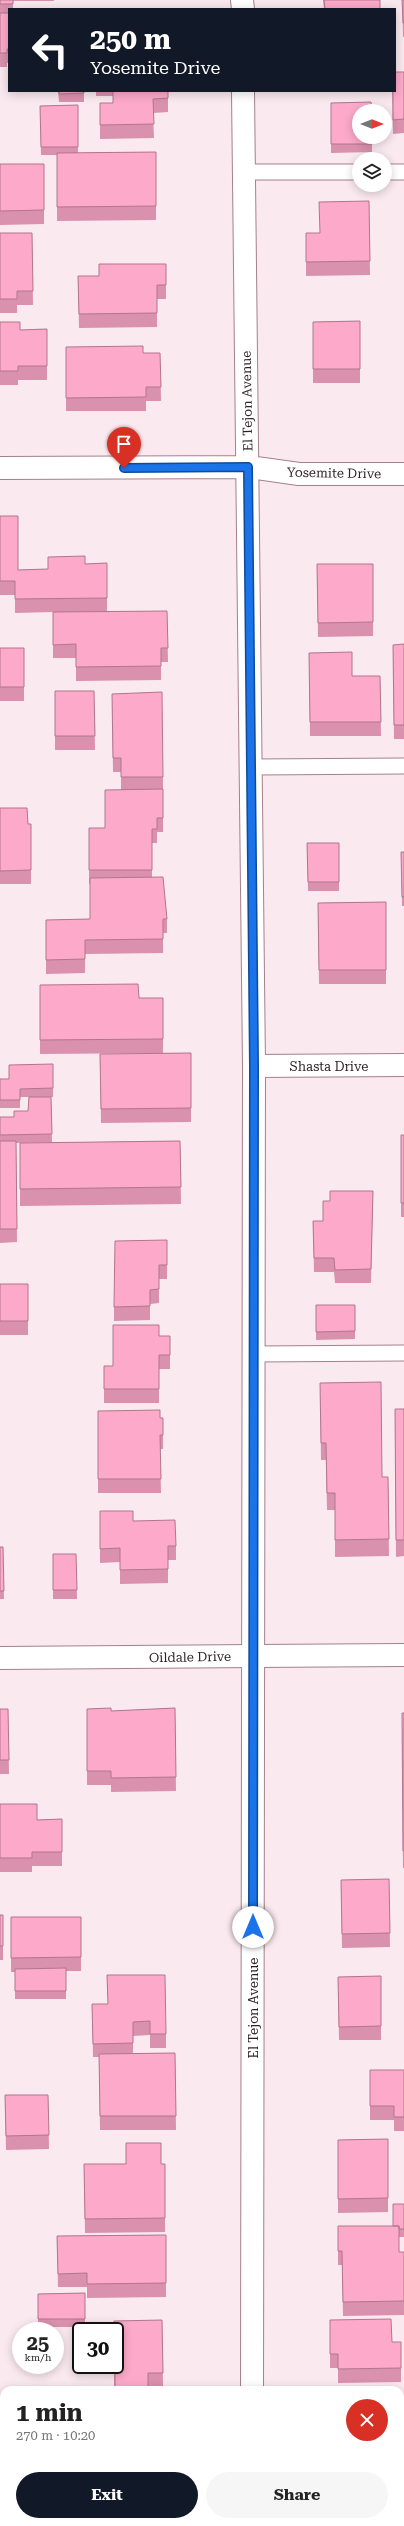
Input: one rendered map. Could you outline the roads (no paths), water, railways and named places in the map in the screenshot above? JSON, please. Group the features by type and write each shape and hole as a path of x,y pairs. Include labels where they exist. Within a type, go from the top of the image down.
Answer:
{"street":[{"name":"El Tejon Avenue","path":"243,92 254,1066 252,2386"},
{"name":"Yosemite Drive","path":"0,468 248,467 299,474 404,474"},
{"name":"Shasta Drive","path":"254,1066 404,1065"},
{"name":"Oildale Drive","path":"0,1658 404,1655"}],"lane":[{"path":"244,172 352,172"},
{"path":"392,172 404,172"},
{"path":"251,767 404,766"},
{"path":"254,1354 404,1353"}]}
